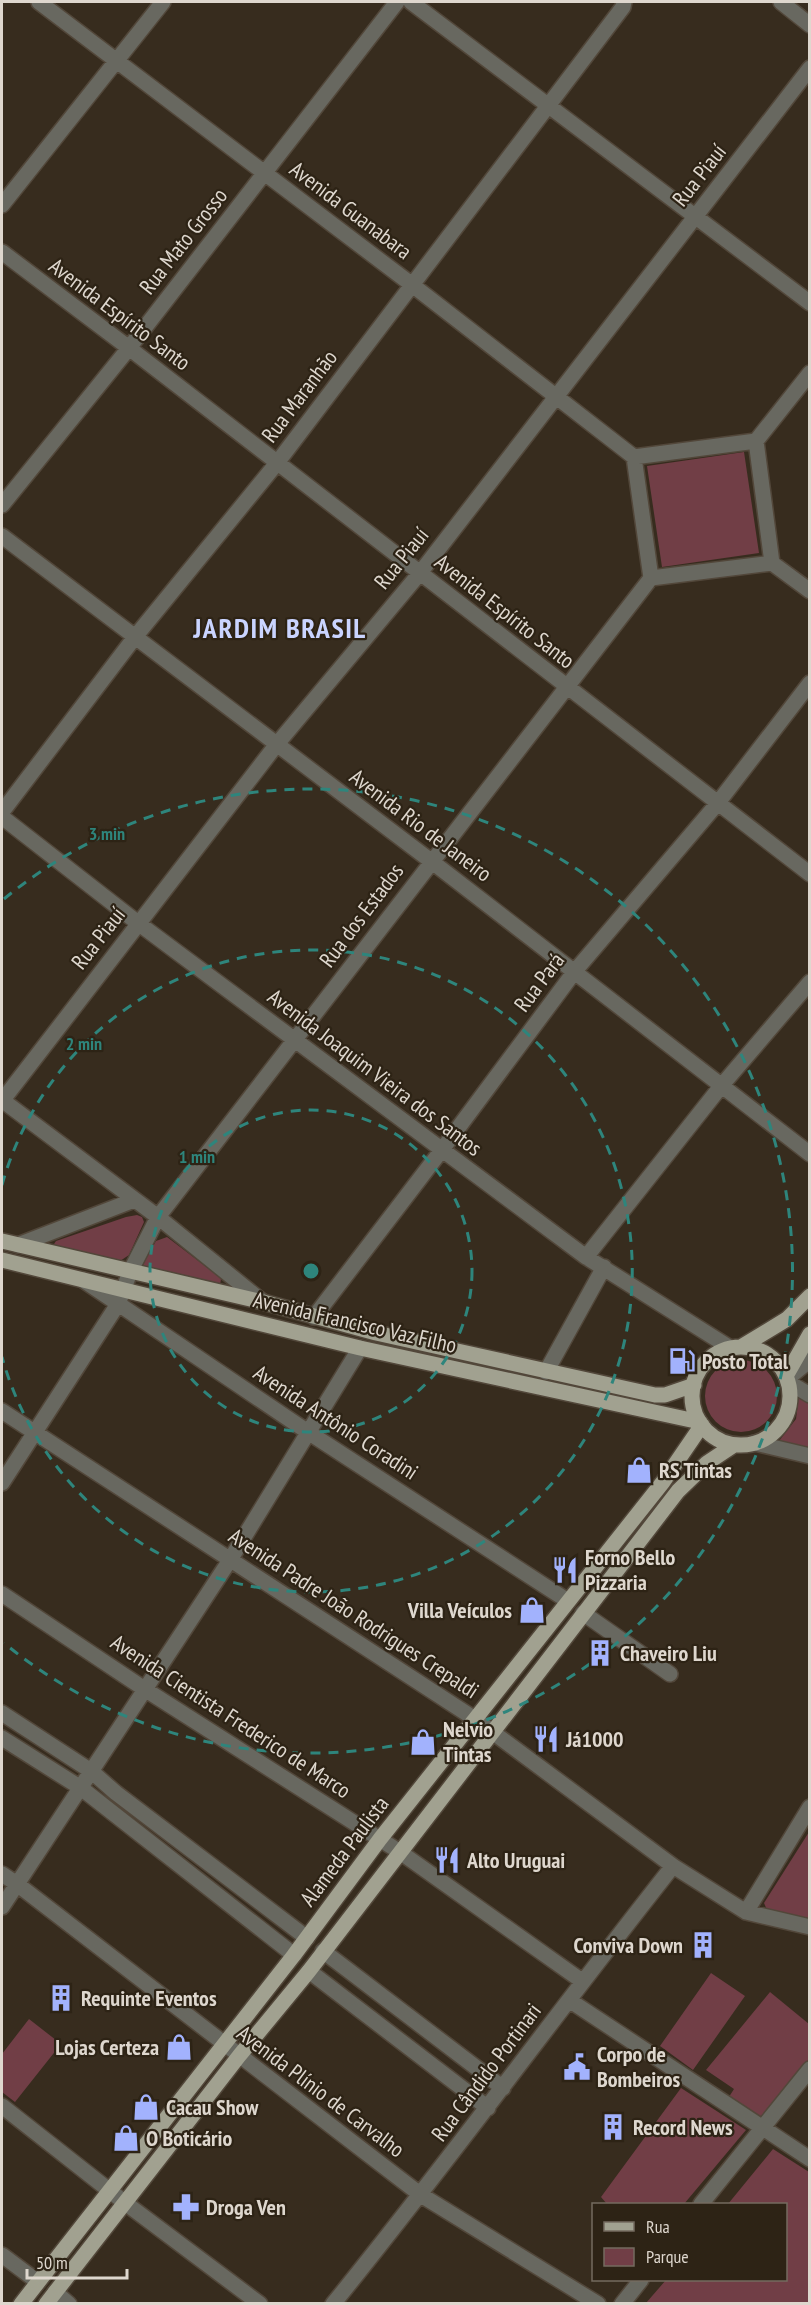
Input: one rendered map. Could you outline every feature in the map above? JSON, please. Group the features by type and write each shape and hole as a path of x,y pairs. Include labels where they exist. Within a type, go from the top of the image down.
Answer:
{"main road":[{"name":"Avenida Francisco Vaz Filho","path":"2,1241 546,1372 655,1395 665,1395 694,1385"},
{"name":"Avenida Francisco Vaz Filho","path":"2,1260 360,1348 701,1423"},
{"path":"736,1348 755,1350 768,1355 778,1364 787,1379 790,1398 788,1413 769,1437 755,1443 734,1445 711,1434 701,1423 692,1398 699,1372 707,1361 719,1353 736,1348 787,1319 810,1296"},
{"path":"787,1379 810,1334"},
{"name":"Alameda Paulista","path":"21,2304 294,1955 380,1839 663,1482 701,1423"},
{"name":"Alameda Paulista","path":"50,2298 239,2056 309,1971 678,1491 707,1463 734,1445"}],"street":[{"name":"Avenida Guanabara","path":"39,2 411,284 634,457"},
{"path":"2,205 163,2"},
{"name":"Rua Mato Grosso","path":"2,505 129,348 397,2"},
{"path":"411,2 810,303"},
{"name":"Rua Maranhão","path":"2,812 135,637 277,463 411,284 549,106 623,7 624,2"},
{"path":"781,2 810,25"},
{"name":"Rua Piauí","path":"2,1100 277,744 420,573 810,69"},
{"name":"Avenida Espírito Santo","path":"2,252 810,874"},
{"path":"810,373 756,441 634,457 651,578 772,563 810,591"},
{"path":"756,441 772,563"},
{"name":"Avenida Rio de Janeiro","path":"2,536 575,971 810,1154"},
{"name":"Rua dos Estados","path":"2,1483 118,1304 130,1272 158,1217 651,578"},
{"name":"Rua Pará","path":"314,1317 575,971 717,804 810,683"},
{"name":"Avenida Joaquim Vieira dos Santos","path":"2,817 293,1040 586,1257 736,1348"},
{"path":"586,1257 722,1085 810,982"},
{"path":"2,1100 158,1217 263,1302"},
{"path":"18,1245 134,1200"},
{"path":"546,1372 604,1267"},
{"name":"Avenida Antônio Coradini","path":"80,1278 308,1432 568,1601"},
{"path":"108,1321 134,1315"},
{"path":"2,1907 230,1560 360,1348"},
{"path":"810,1360 787,1379 810,1395"},
{"name":"Avenida Padre João Rodrigues Crepaldi","path":"2,1411 492,1731 673,1866 746,1912 810,1927"},
{"path":"755,1443 810,1456"},
{"name":"Avenida Cientista Frederico de Marco","path":"2,1594 146,1690 400,1852 582,1981"},
{"path":"583,1612 670,1674"},
{"path":"2,1713 91,1771 116,1793 307,1938"},
{"path":"2,1738 81,1788 294,1955"},
{"path":"746,1912 810,1807"},
{"name":"Rua Cândido Portinari","path":"333,2304 421,2195 582,1981 673,1866"},
{"name":"Avenida Plínio de Carvalho","path":"2,1874 421,2195 598,2304"},
{"path":"323,1952 503,2088"},
{"path":"309,1971 488,2108"},
{"path":"569,2000 810,2159"},
{"path":"703,2203 810,2069"},
{"path":"2,2106 124,2202 260,2304"},
{"path":"2,2254 38,2282"},
{"path":"622,2304 640,2281"},
{"path":"50,2298 69,2304"}],"green space":[{"path":"744,452 759,553 662,567 647,466"},
{"path":"137,1215 142,1217 144,1222 129,1255 120,1261 56,1247 54,1244 56,1241"},
{"path":"167,1237 217,1275 221,1279 220,1285 145,1269 143,1264 156,1241"},
{"path":"748,1360 767,1370 775,1382 777,1396 775,1410 767,1422 755,1430 734,1432 715,1422 707,1410 705,1389 715,1370 727,1362"},
{"path":"799,1394 809,1399 809,1448 779,1441 796,1419"},
{"path":"809,1832 809,1920 767,1910 764,1903"},
{"path":"711,1973 745,1996 693,2070 660,2046"},
{"path":"770,1992 809,2024 809,2059 760,2120 727,2100 734,2089 706,2070"},
{"path":"29,2019 61,2044 15,2102 2,2092 2,2054"},
{"path":"681,2088 746,2130 685,2203 606,2203 601,2197"},
{"path":"773,2149 809,2172 809,2303 646,2303 665,2281 787,2281 787,2203 729,2203"}],"place":[{"name":"Posto Total","path":"682,1361"},
{"name":"RS Tintas","path":"639,1470"},
{"name":"Forno Bello Pizzaria","path":"565,1570"},
{"name":"Villa Veículos","path":"532,1610"},
{"name":"Chaveiro Liu","path":"600,1653"},
{"name":"Já1000","path":"546,1739"},
{"name":"Nelvio Tintas","path":"423,1742"},
{"name":"Alto Uruguai","path":"447,1860"},
{"name":"Conviva Down","path":"703,1945"},
{"name":"Requinte Eventos","path":"61,1998"},
{"name":"Lojas Certeza","path":"179,2047"},
{"name":"Corpo de Bombeiros","path":"577,2067"},
{"name":"Cacau Show","path":"146,2107"},
{"name":"Record News","path":"613,2127"},
{"name":"O Boticário","path":"126,2138"},
{"name":"Droga Ven","path":"186,2207"}],"district":[{"name":"JARDIM BRASIL","path":"280,627"}]}
